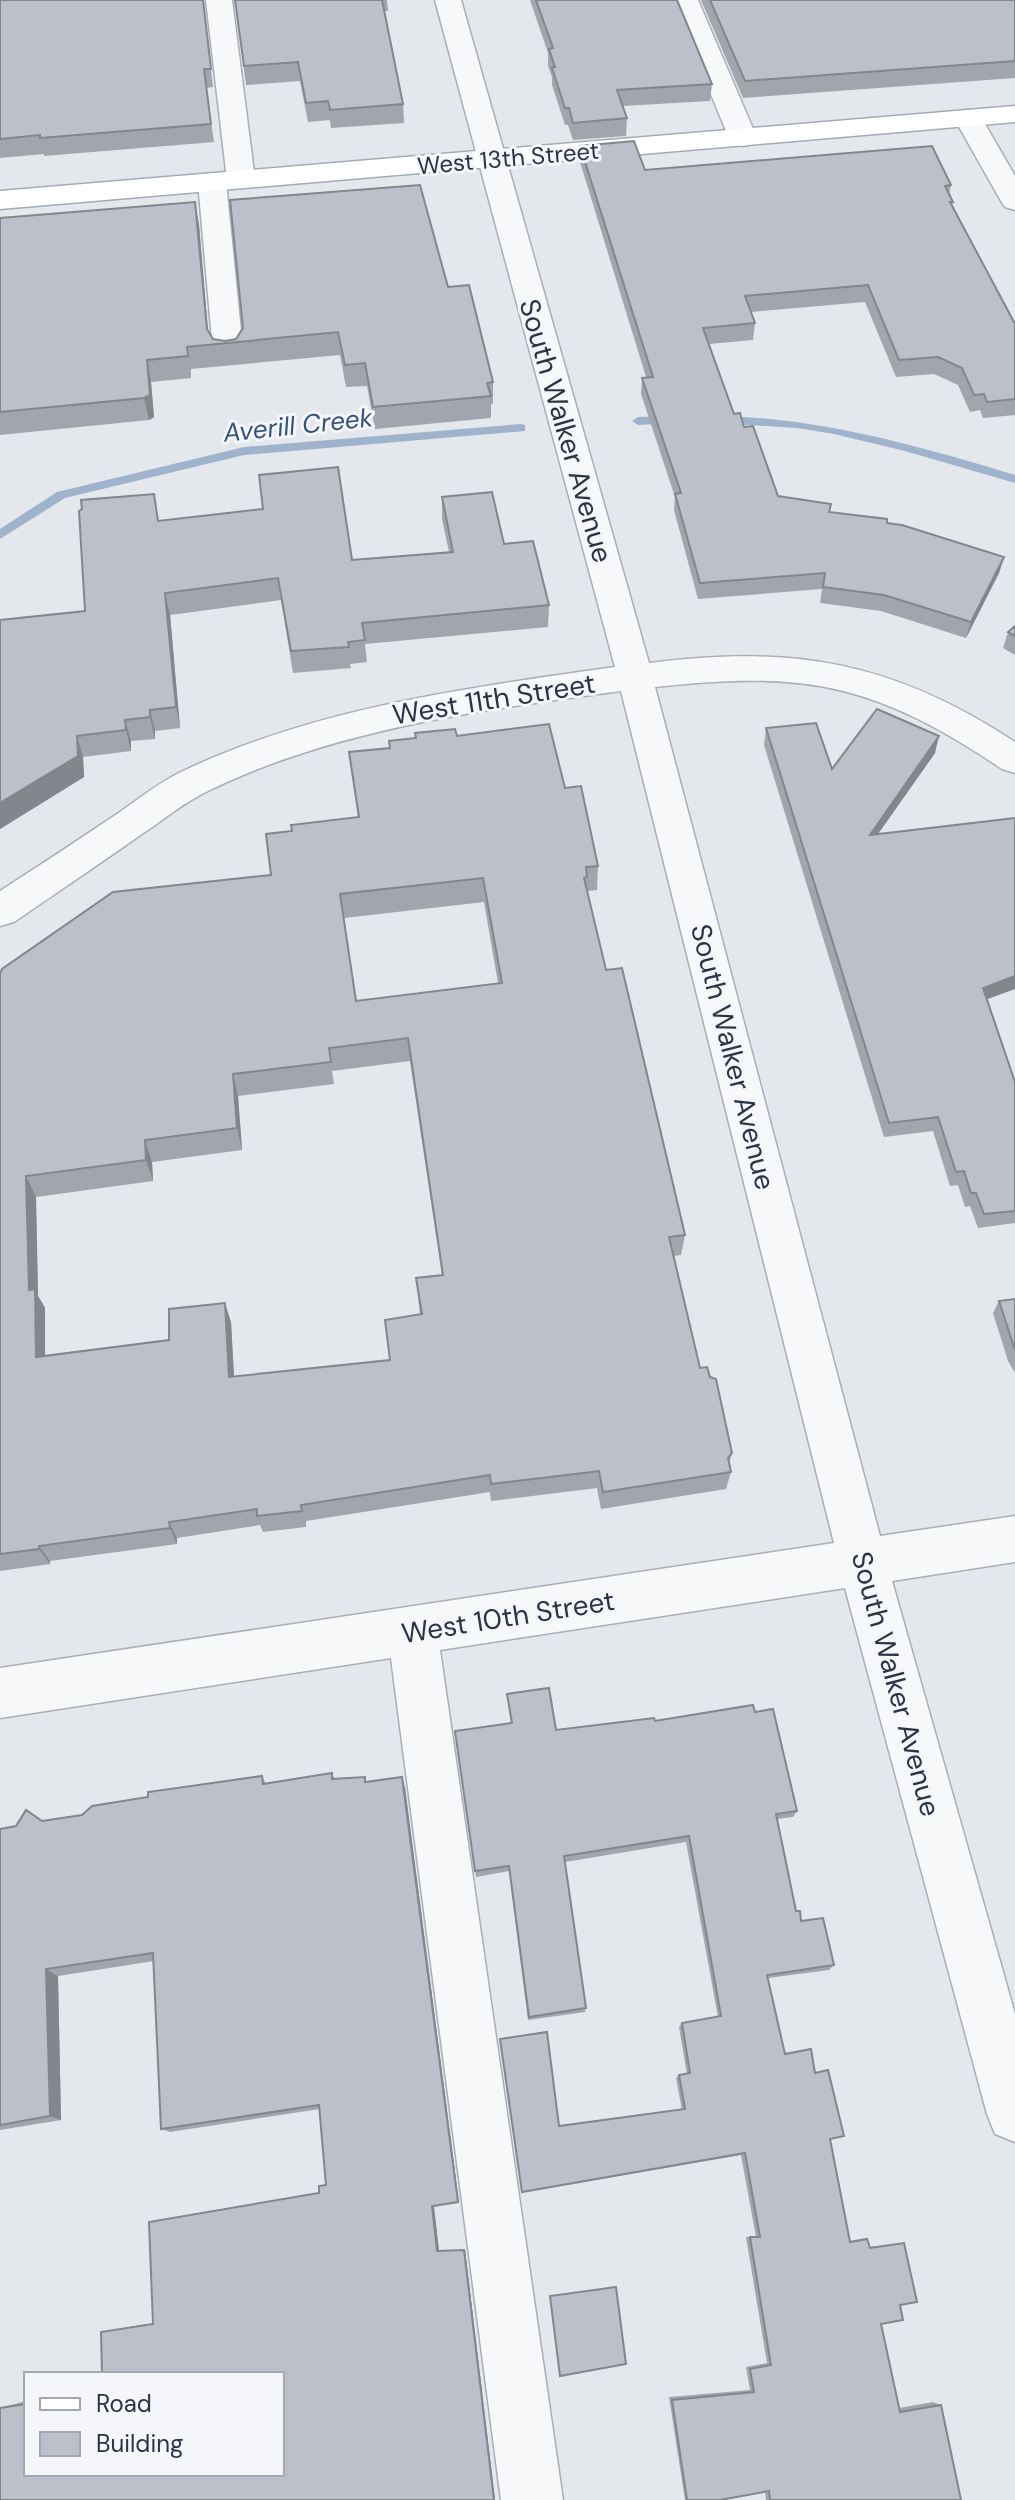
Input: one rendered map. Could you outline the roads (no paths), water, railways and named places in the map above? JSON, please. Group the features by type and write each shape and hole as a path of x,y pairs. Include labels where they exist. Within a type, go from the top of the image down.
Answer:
{"main road":[{"name":"West 13th Street","path":"0,200 1015,114"}],"street":[{"path":"219,0 241,180"},
{"name":"South Walker Avenue","path":"448,0 635,677 863,1563 1015,2114"},
{"path":"685,0 743,138"},
{"path":"968,118 1015,201"},
{"path":"212,182 228,351"},
{"name":"West 11th Street","path":"0,911 194,781 270,750 364,721 478,698 719,667 800,669 859,680 906,696 957,720 1011,764"},
{"name":"West 10th Street","path":"0,1693 1015,1539"},
{"path":"412,1631 532,2500"}],"waterway":[{"name":"Averill Creek","path":"638,421 672,420"},
{"name":"Averill Creek","path":"723,420 760,421 834,431 908,448 1015,479"},
{"name":"Averill Creek","path":"0,535 61,495 244,451 521,428"}]}
